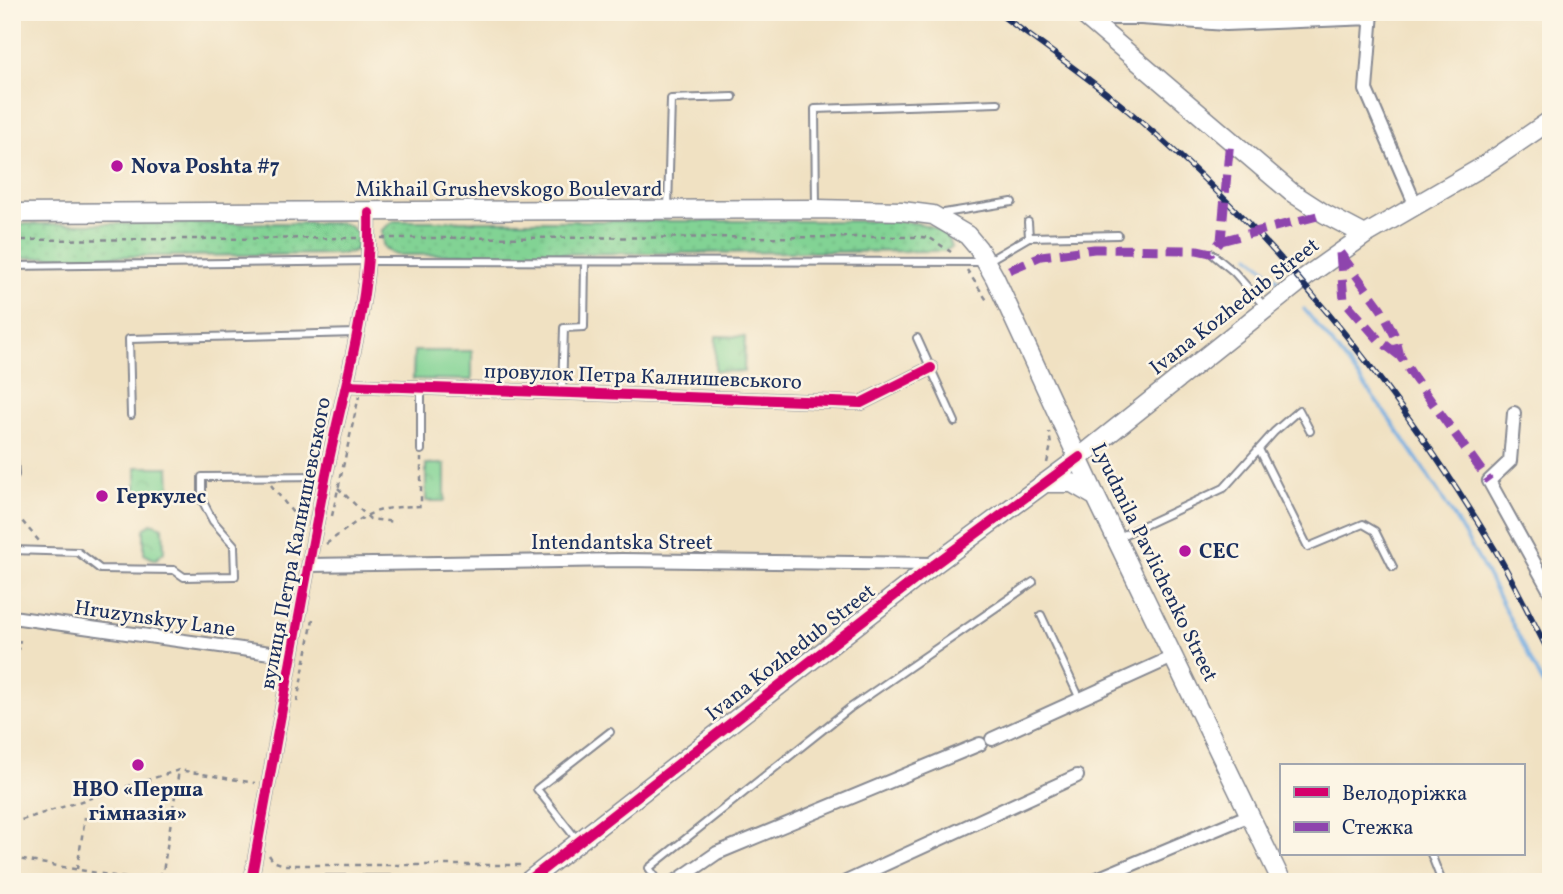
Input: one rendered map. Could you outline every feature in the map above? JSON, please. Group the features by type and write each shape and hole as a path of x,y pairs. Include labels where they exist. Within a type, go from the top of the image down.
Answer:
{"main road":[{"path":"1085,15 1291,192 1365,235"},
{"name":"Ivana Kozhedub Street","path":"529,873 578,841 1049,474 1080,457 1266,308 1365,235 1533,135 1551,120"},
{"name":"Mikhail Grushevskogo Boulevard","path":"12,213 816,209 902,211 933,215 967,235 986,262"},
{"name":"Lyudmila Pavlichenko Street","path":"986,262 1056,424 1080,457 1282,882"},
{"path":"1056,424 1092,438 1107,435"},
{"path":"1056,424 1066,443 1049,474 1093,489 1091,464 1107,435"}],"street":[{"path":"1085,15 1237,24 1372,15 1366,90 1416,206"},
{"name":"вулиця Петра Калнишевського","path":"249,881 292,656 315,565 325,476 346,384 369,261 369,213"},
{"name":"провулок Петра Калнишевського","path":"346,384 861,403 931,368"},
{"path":"1514,413 1510,461 1489,481 1551,593"},
{"name":"Intendantska Street","path":"315,565 622,560 934,564"},
{"name":"Hruzynskyy Lane","path":"12,617 292,656"},
{"path":"675,882 717,853 986,741 1175,656"},
{"path":"846,882 1077,776"},
{"path":"1090,882 1250,815"},
{"path":"249,881 389,882"}],"lane":[{"path":"668,211 671,99 733,97"},
{"path":"816,209 815,109 998,103"},
{"path":"933,215 1012,202"},
{"path":"1028,222 1029,237"},
{"path":"12,266 369,261 986,262 1029,237 1118,235"},
{"path":"1211,253 1234,272 1266,308"},
{"path":"562,392 564,328 584,327 585,262"},
{"path":"131,415 129,339 356,333"},
{"path":"917,338 955,422"},
{"path":"421,388 421,450"},
{"path":"1117,538 1224,488 1299,410 1310,431"},
{"path":"12,425 15,475"},
{"path":"1259,449 1308,547 1363,524 1375,531 1394,566"},
{"path":"12,550 78,551 100,569 174,570 184,577 235,576 234,545 213,521 202,500 202,477 325,476"},
{"path":"659,882 649,868 850,708 883,688 1033,582"},
{"path":"1041,615 1080,699"},
{"path":"578,841 537,789 610,733"},
{"path":"1433,856 1442,882"}],"path":[{"path":"12,240 921,237 939,243 961,262 990,306"},
{"path":"331,521 361,386"},
{"path":"1049,474 1056,424"},
{"path":"326,544 366,515 383,507 421,506 421,450"},
{"path":"15,475 14,514 46,551"},
{"path":"265,477 307,531"},
{"path":"338,488 370,519 395,522"},
{"path":"315,565 326,544 328,533"},
{"path":"295,713 314,612"},
{"path":"12,682 20,640"},
{"path":"12,823 179,770 268,786"},
{"path":"12,858 149,882 163,872 179,770"},
{"path":"77,869 85,817"},
{"path":"267,853 273,861 284,865 529,873"}],"green space":[{"path":"394,221 895,221 933,228 948,238 952,247 945,251 396,255 385,249 382,239 382,230"},
{"path":"339,223 350,226 358,234 356,251 341,254 12,258 12,224"},
{"path":"716,336 745,337 744,372 715,371"},
{"path":"414,351 472,351 472,380 413,379"},
{"path":"426,464 445,464 445,501 426,501"},
{"path":"136,467 169,467 170,495 136,496"},
{"path":"151,523 163,527 164,552 155,560 144,554 144,529"}],"waterway":[{"path":"1250,256 1278,280"},
{"path":"1304,309 1371,394 1453,515 1551,698"}],"railway":[{"path":"997,12 1120,104 1228,202 1279,256 1327,312 1417,430 1497,553 1551,656"}],"marked path":[{"path":"1009,270 1041,256 1094,249 1197,250 1211,253 1221,241 1230,139"},
{"path":"1221,241 1325,214"},
{"path":"1340,253 1381,309 1395,336 1400,356 1413,376 1489,481"},
{"path":"1340,253 1344,300 1379,340 1400,356"}],"cycle path":[{"path":"251,881 325,479 361,314 369,247 369,213"},
{"path":"346,385 861,403 931,368"},
{"path":"527,882 935,564 1080,457"}],"place":[{"name":"Nova Poshta #7","path":"117,166"},
{"name":"Геркулес","path":"102,496"},
{"name":"СЕС","path":"1185,551"},
{"name":"НВО «Перша гімназія»","path":"138,765"}]}
